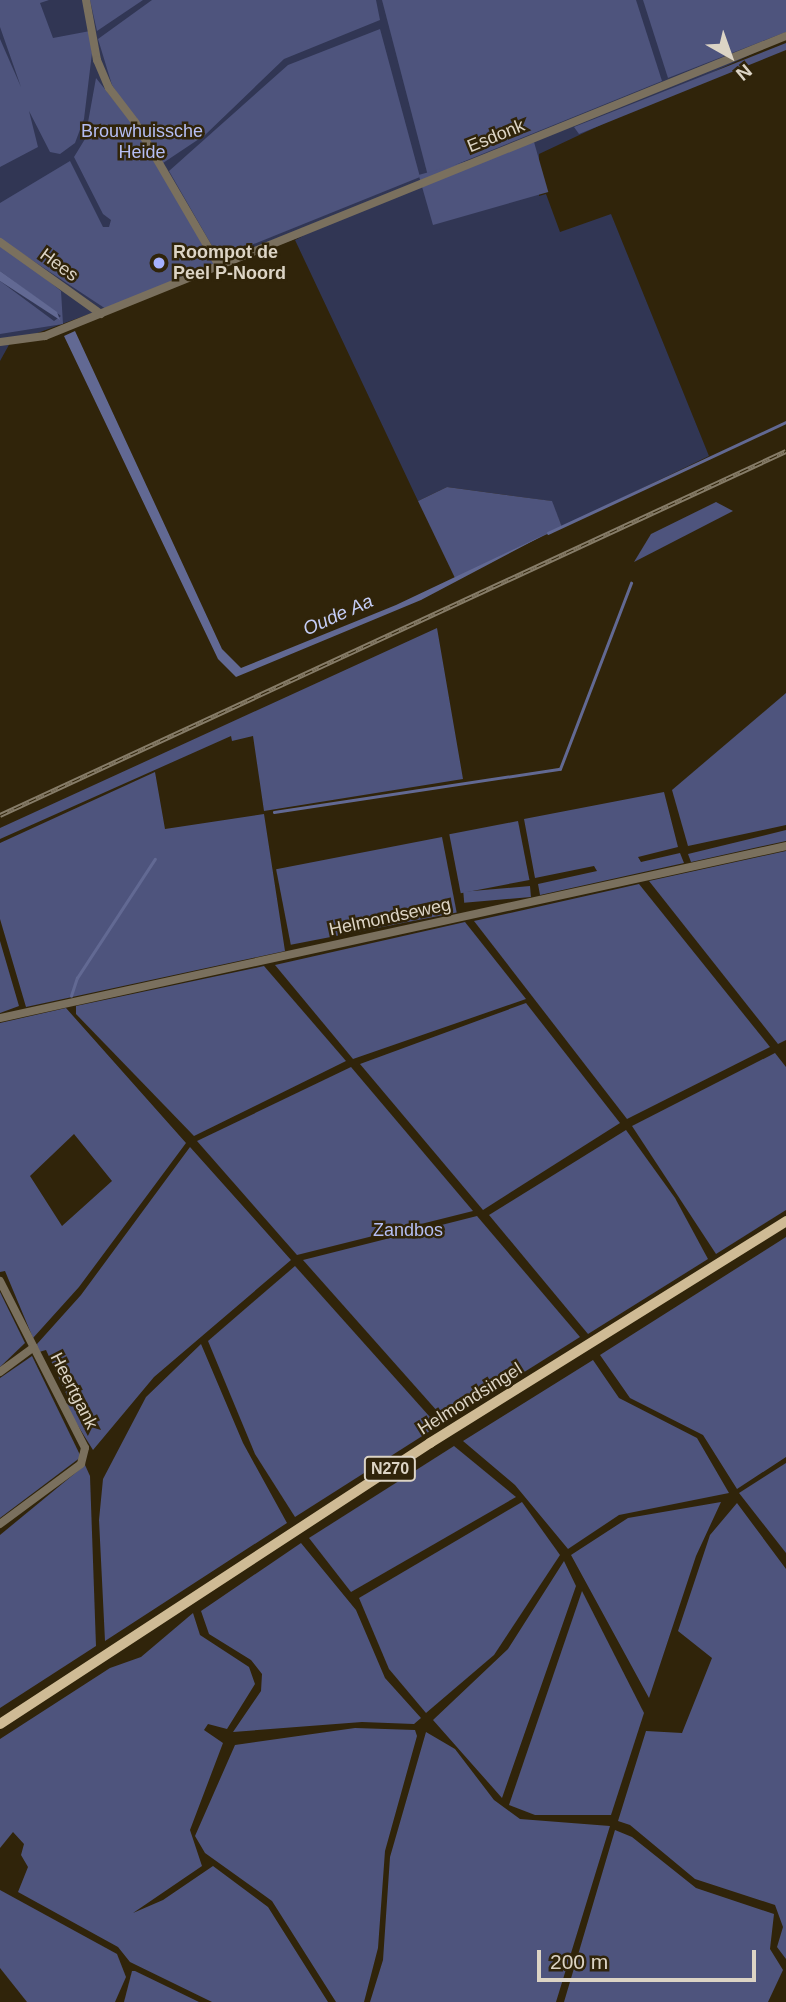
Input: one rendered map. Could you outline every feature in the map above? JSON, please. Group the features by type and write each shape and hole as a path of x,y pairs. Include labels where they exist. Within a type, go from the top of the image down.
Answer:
{"main road":[{"name":"Helmondsingel","path":"0,1724 430,1443 786,1222"}],"street":[{"path":"0,342 45,336 218,264 135,122 109,88 97,60 86,0"},
{"name":"Esdonk","path":"218,264 786,37"},
{"name":"Hees","path":"0,242 101,314"},
{"name":"Helmondseweg","path":"0,1018 786,846"},
{"name":"Heertgank","path":"0,1281 85,1448 85,1457 0,1524"},
{"path":"0,1372 34,1347"}],"green space":[{"name":"Brouwhuissche Heide","path":"0,0 786,0 786,38 539,154 539,196 546,194 560,232 611,214 709,456 562,527 551,501 447,487 418,501 295,240 303,236 10,343 0,361"},
{"path":"0,0 49,0 40,3 53,38 90,31 92,53 84,119 75,143 60,154 50,152 29,111 38,147 0,167 0,39 21,87 0,27"},
{"path":"90,0 143,0 97,31"},
{"path":"152,0 376,0 380,20 284,59 205,135 163,163 112,85 98,39"},
{"path":"382,0 636,0 662,81 428,176"},
{"path":"643,0 786,0 786,32 668,78"},
{"path":"380,29 420,177 219,258 169,171 288,65"},
{"path":"786,43 786,50 579,134 574,127"},
{"path":"96,78 136,128 215,263 106,309 0,239 0,203 70,161 103,227 109,227 111,220 103,214 74,157 85,139"},
{"path":"534,142 548,192 433,225 419,175"},
{"path":"0,242 61,291 63,324 0,334 0,281 54,321 61,316 0,271"},
{"path":"447,487 552,501 562,527 455,578 418,501"},
{"path":"716,502 733,511 634,562 651,534"},
{"path":"437,628 463,779 264,811 253,736 232,741 231,736 0,839 0,828"},
{"path":"786,693 786,825 688,846 672,790"},
{"path":"155,772 165,829 264,814 285,951 26,1007 0,919 0,843"},
{"path":"664,792 678,847 638,857 641,862 680,853 684,863 540,895 538,884 597,871 594,866 535,878 524,819"},
{"path":"518,821 529,880 461,893 449,834"},
{"path":"786,830 786,841 691,862 688,854"},
{"path":"442,837 457,913 291,945 276,869"},
{"path":"786,851 786,1040 778,1044 649,881"},
{"path":"639,884 770,1047 627,1119 474,921"},
{"path":"530,886 531,897 464,903 463,892"},
{"path":"465,922 526,999 353,1059 275,965"},
{"path":"0,941 19,1006 0,1013"},
{"path":"264,966 346,1061 194,1136 76,1014 76,1006"},
{"path":"526,1003 620,1123 483,1210 360,1064"},
{"path":"66,1008 186,1143 79,1287 33,1338 5,1271 0,1272 0,1023","holes":["74,1134 112,1181 62,1226 30,1176"]},
{"path":"775,1053 786,1067 786,1210 716,1254 632,1126"},
{"path":"351,1067 473,1211 297,1255 197,1141"},
{"path":"626,1130 675,1198 708,1259 588,1334 489,1215"},
{"path":"190,1147 291,1260 154,1377 93,1450 65,1405 70,1402 46,1350 39,1352 37,1344 81,1295"},
{"path":"477,1216 580,1337 446,1421 303,1260"},
{"path":"786,1237 786,1457 737,1489 703,1435 630,1398 600,1355"},
{"path":"295,1266 438,1426 295,1517 255,1454 208,1341"},
{"path":"0,1292 25,1343 0,1367"},
{"path":"201,1344 243,1443 287,1523 105,1641 99,1520 103,1479 146,1397"},
{"path":"32,1356 81,1457 0,1518 0,1378"},
{"path":"593,1360 619,1398 697,1438 729,1493 619,1515 568,1549 515,1485 463,1441"},
{"path":"454,1446 516,1497 351,1592 309,1538"},
{"path":"786,1463 786,1553 739,1493"},
{"path":"85,1465 90,1476 96,1646 0,1708 0,1535"},
{"path":"522,1502 560,1555 494,1655 426,1713 389,1669 359,1598"},
{"path":"721,1502 696,1556 649,1698 571,1555 628,1518"},
{"path":"737,1503 786,1569 786,1959 777,1947 783,1927 775,1905 695,1879 630,1825 618,1821 646,1731 682,1733 712,1658 678,1631 710,1535"},
{"path":"301,1543 356,1610 385,1678 421,1718 414,1724 362,1722 233,1732 261,1691 262,1674 251,1660 209,1634 201,1611"},
{"path":"564,1561 576,1586 502,1798 433,1720 508,1649"},
{"path":"582,1591 644,1713 611,1815 535,1815 509,1805"},
{"path":"193,1613 200,1635 249,1667 255,1684 227,1729 208,1724 204,1730 223,1743 190,1830 202,1866 133,1913 163,1900 213,1866 268,1907 328,2002 212,2002 130,1962 118,1947 18,1892 28,1867 21,1855 24,1844 13,1832 0,1848 0,1739 110,1668 141,1657"},
{"path":"355,1728 415,1730 417,1736 385,1851 378,1948 364,2002 336,2002 272,1901 205,1853 195,1836 235,1745"},
{"path":"426,1732 455,1749 494,1800 520,1819 610,1826 556,2002 370,2002 383,1960 390,1857"},
{"path":"615,1830 632,1837 696,1888 774,1914 770,1949 783,1970 768,2002 564,2002"},
{"path":"0,1890 117,1954 126,1977 115,2002 27,2002 0,1968"},
{"path":"132,1971 135,1971 199,2002 124,2002"}],"shaded area":[{"path":"0,271 57,312 60,320 0,281"},
{"path":"75,331 222,649 241,668 396,605 548,533 421,600 236,677 218,659 64,336"}],"waterway":[{"name":"Oude Aa","path":"548,533 786,422"},
{"path":"274,812 560,769 631,583"},
{"path":"71,996 77,978 155,859"}],"railway":[{"path":"0,815 786,451"}],"place":[{"name":"Roompot de Peel P-Noord","path":"159,263"}],"park label":[{"name":"Zandbos","path":"408,1230"}]}
